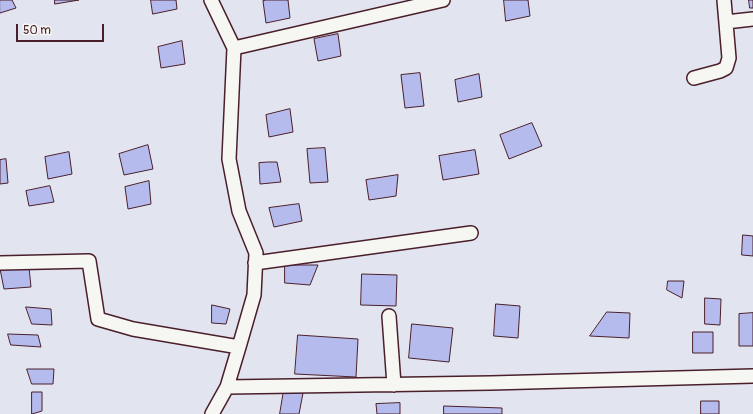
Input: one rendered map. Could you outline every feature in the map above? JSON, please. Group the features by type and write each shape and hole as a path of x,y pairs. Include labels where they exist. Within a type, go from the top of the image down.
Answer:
{"street":[{"path":"211,0 234,48 229,159 239,211 256,253 254,295 226,387 212,414"},
{"path":"234,48 443,0"},
{"path":"694,78 726,68 729,58 724,0"},
{"path":"726,22 753,19"},
{"path":"255,263 471,233"},
{"path":"0,263 89,261 98,319 133,329 239,347"},
{"path":"389,316 394,385"},
{"path":"226,387 394,385 753,376"}],"building":[{"path":"0,0 12,0 16,8 0,13"},
{"path":"55,0 79,0 55,4"},
{"path":"151,0 176,0 177,9 153,14"},
{"path":"288,0 290,18 266,23 263,1"},
{"path":"504,0 528,0 530,16 506,21"},
{"path":"749,0 753,0 753,8 750,8"},
{"path":"338,34 341,56 318,61 314,39"},
{"path":"182,41 185,64 161,68 158,47"},
{"path":"420,73 424,106 405,108 401,75"},
{"path":"479,74 482,97 458,102 455,80"},
{"path":"290,109 293,132 269,137 266,115"},
{"path":"532,123 542,146 509,159 500,135"},
{"path":"148,145 153,169 124,175 119,154"},
{"path":"325,148 328,182 310,183 307,149"},
{"path":"475,150 479,174 443,180 439,156"},
{"path":"69,152 72,174 48,179 45,157"},
{"path":"6,159 8,183 0,184 0,160"},
{"path":"277,162 281,182 260,184 259,163"},
{"path":"398,175 396,196 369,200 366,180"},
{"path":"149,181 151,204 128,209 125,187"},
{"path":"50,186 54,202 29,206 26,191"},
{"path":"299,204 302,221 274,227 269,208"},
{"path":"743,235 753,236 753,256 742,255"},
{"path":"285,265 318,265 310,285 285,283"},
{"path":"29,267 31,287 4,289 0,269"},
{"path":"362,274 397,275 396,306 361,305"},
{"path":"668,281 684,281 682,298 667,290"},
{"path":"705,298 721,299 720,325 705,324"},
{"path":"496,304 520,306 518,338 494,336"},
{"path":"212,305 230,309 226,324 212,323"},
{"path":"26,307 51,309 52,325 32,324"},
{"path":"607,312 630,313 629,338 590,336"},
{"path":"753,313 753,346 739,346 739,314"},
{"path":"412,324 453,328 449,362 409,358"},
{"path":"693,332 713,332 713,353 693,353"},
{"path":"8,334 38,335 41,347 11,345"},
{"path":"298,335 358,339 356,377 295,374"},
{"path":"27,369 54,369 53,384 32,384"},
{"path":"284,390 303,393 299,414 280,414"},
{"path":"32,392 42,392 42,411 32,414"},
{"path":"701,401 719,401 719,414 701,414"},
{"path":"400,403 400,414 377,414 376,404"},
{"path":"444,406 502,408 502,414 444,414"}]}
